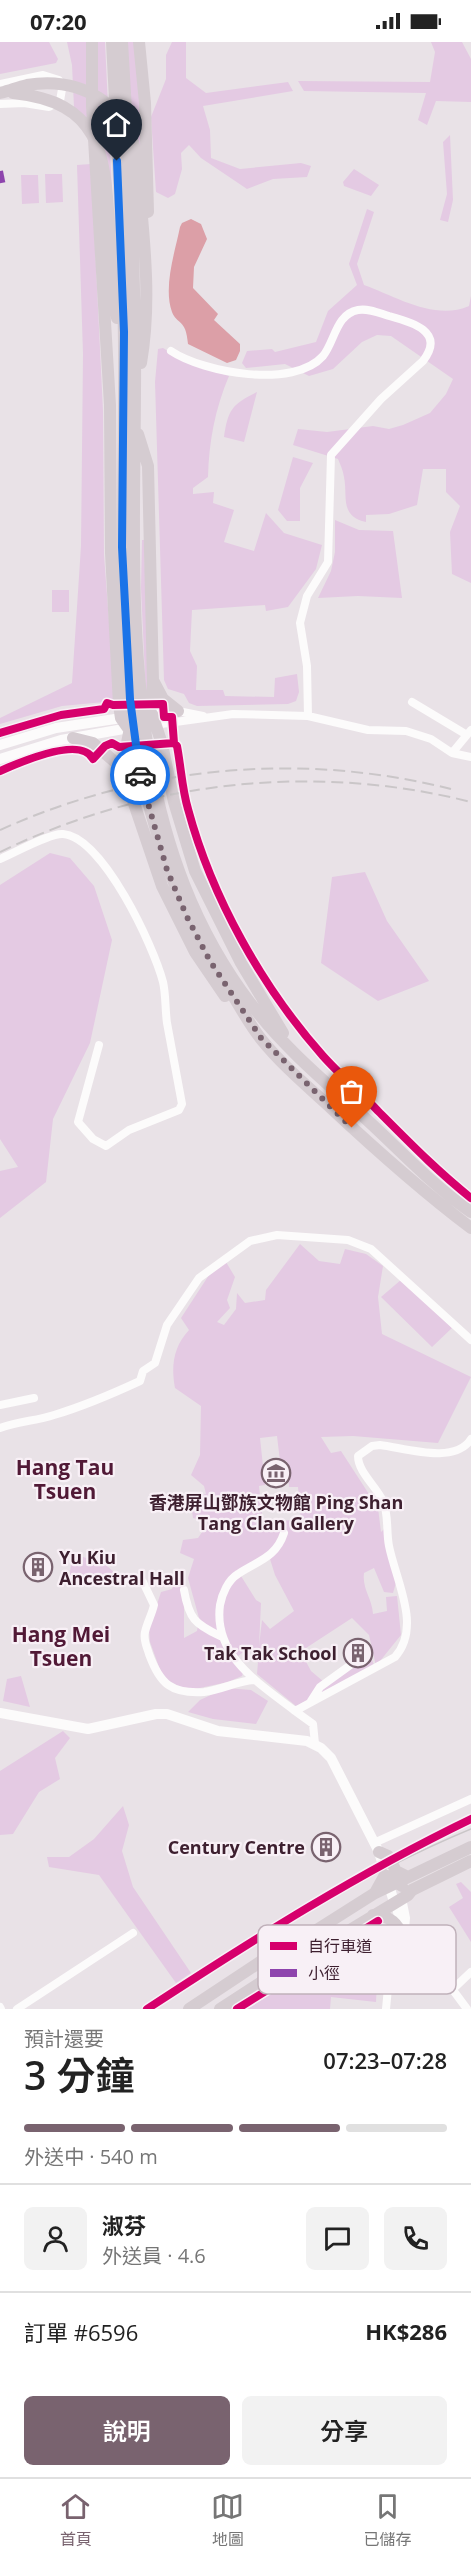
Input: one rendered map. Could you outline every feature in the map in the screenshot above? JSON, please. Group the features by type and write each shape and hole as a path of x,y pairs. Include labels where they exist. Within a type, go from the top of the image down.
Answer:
{"main road":[{"path":"92,42 92,106 110,405 111,553 139,722 157,801 175,860 203,926 241,990 260,1016 296,1054 471,1212"},
{"path":"112,42 130,394"},
{"path":"122,42 134,261 129,446 122,547 143,787 159,847 177,895 210,961 261,1038"},
{"path":"139,42 149,183 145,252"},
{"path":"1,93 65,85 85,90 104,101 122,120 132,140 137,158 145,252 147,324 130,394"},
{"path":"36,89 70,111 85,125 99,148 106,174 112,274 130,394 135,424 148,466 153,681 122,768"},
{"path":"129,446 135,424"},
{"path":"153,681 163,699 178,711"},
{"path":"139,722 174,802 195,871 241,963 296,1054"},
{"path":"73,738 93,743 122,768 162,886 195,952 214,983 261,1038 352,1128 471,1228"},
{"path":"324,1925 390,1882 408,1877 471,1847"},
{"path":"377,1848 388,1856 396,1871 408,1877"},
{"path":"357,1925 403,1897 471,1861"},
{"path":"390,1882 403,1897"},
{"path":"373,1915 385,1916 391,1919 394,1925"},
{"path":"189,2009 258,1962"},
{"path":"220,2009 258,1986"}],"street":[{"path":"48,75 59,80 62,89 60,101 49,107 24,103 1,93 48,75"},
{"path":"171,351 193,362 226,372 252,375 285,372 313,364 322,357 342,320 358,310 414,323 427,332 428,354 423,361 381,399 331,456 328,562 307,596 300,623 307,666 308,716"},
{"path":"412,702 469,732 452,753"},
{"path":"0,759 178,711 204,717"},
{"path":"0,745 56,728 263,713 308,716 368,730 406,731 431,739 452,753 471,757"},
{"path":"0,860 56,835 67,835 93,853 114,878 138,919 163,983 167,1022 182,1104 179,1110 129,1130 106,1146 93,1139 78,1122 99,1045"},
{"path":"0,1428 19,1421 51,1416 95,1401 140,1381 143,1371 155,1363 167,1325 183,1298 199,1278 250,1241 277,1235 355,1242 371,1249 471,1340"},
{"path":"0,1405 34,1398"},
{"path":"295,1711 395,1658 404,1647 406,1608 389,1543 386,1511 383,1501 360,1465 358,1456 372,1446 380,1445 452,1452 467,1445 471,1439"},
{"path":"284,1533 270,1557 237,1574 222,1596 220,1636 229,1652 254,1680 313,1724 315,1744"},
{"path":"66,1579 109,1582 131,1579 143,1582 154,1605 145,1633 145,1642 158,1674 168,1686 179,1690 207,1691 237,1681 254,1680"},
{"path":"184,1590 187,1609 198,1626 220,1636"},
{"path":"310,1702 320,1687 357,1661"},
{"path":"0,1713 88,1729 161,1713 218,1731 299,1739 315,1744 331,1758 377,1848 390,1882 403,1897 399,1919 404,1923"},
{"path":"377,1848 471,1799"},
{"path":"17,2009 133,1933"},
{"path":"456,1986 471,1972"},
{"path":"456,1993 467,2009"},
{"path":"386,2009 387,1994"}],"shaded area":[{"path":"0,42 49,42 58,59 56,63 0,74"},
{"path":"67,42 89,42 90,126 74,107 72,65"},
{"path":"95,42 105,42 112,192 99,138"},
{"path":"125,42 135,42 144,167 132,129"},
{"path":"172,42 186,42 186,78 206,93 288,82 293,91 203,106 210,130 211,158 240,169 301,163 311,166 307,177 273,179 247,189 201,158 189,145 181,153 182,169 175,194 168,198 156,192 151,117 166,79 166,55"},
{"path":"431,42 462,42 471,59 471,102 436,101 427,125 418,120 426,93 304,91 298,81 430,82 435,52"},
{"path":"450,135 453,200 448,222 440,220 447,194 443,142"},
{"path":"91,164 103,411 104,555 115,701 62,706 0,724 0,718 72,683 81,546 83,354 77,165"},
{"path":"354,169 379,185 371,196 344,186 343,182"},
{"path":"45,174 62,174 63,202 46,203"},
{"path":"21,175 38,175 39,203 22,204"},
{"path":"367,209 374,212 357,264 364,285 416,306 443,311 469,306 471,296 471,583 452,574 450,532 460,506 446,492 446,469 423,469 417,505 389,514 366,515 366,522 357,519 348,510 344,474 338,459 293,445 298,429 327,432 373,426 389,429 403,425 430,413 446,394 453,379 391,336 377,335 362,342 333,369 309,376 285,364 246,368 242,363 247,351 272,349 275,352 316,342 328,311 357,285 349,264"},
{"path":"191,219 201,224 207,239 194,267 193,288 218,314 214,320 240,344 236,360 227,363 188,344 183,326 172,312 169,281 173,258 180,227 182,223"},
{"path":"163,348 187,363 229,376 214,425 208,477 193,488 193,494 214,492 213,503 234,510 224,542 254,551 266,513 284,533 322,545 316,569 288,607 266,611 265,605 192,610 190,651 197,666 196,690 223,690 225,696 274,697 275,678 297,674 299,692 296,701 288,704 197,706 189,703 184,694 168,689 164,680 155,382 158,349"},
{"path":"257,392 244,442 224,437 227,420 233,409 242,400"},
{"path":"293,457 313,463 300,488 300,521 287,521 278,510"},
{"path":"335,520 359,530 393,531 402,598 358,596 318,598 331,571 335,552"},
{"path":"142,540 144,540 149,693 146,698 141,588"},
{"path":"52,590 69,590 69,612 52,612"},
{"path":"50,853 70,858 94,886 112,940 90,1043 53,1119 46,1182 0,1218 0,1171 18,1167 0,1139 0,885"},
{"path":"365,872 387,921 429,981 378,1001 321,963 332,877"},
{"path":"300,1244 319,1261 340,1264 345,1249 366,1254 383,1266 378,1297 382,1334 471,1377 438,1443 353,1436 321,1437 331,1453 341,1451 378,1508 381,1532 387,1526 398,1576 393,1593 384,1592 374,1568 364,1573 364,1584 373,1614 387,1611 386,1597 397,1596 401,1635 376,1666 369,1635 352,1618 306,1648 303,1656 311,1671 324,1682 370,1655 374,1665 296,1706 257,1674 258,1662 248,1648 237,1657 245,1667 242,1676 228,1682 195,1689 181,1687 163,1678 150,1642 149,1629 161,1592 172,1589 176,1571 180,1573 184,1603 184,1638 197,1631 199,1618 188,1578 194,1559 180,1553 183,1540 198,1538 209,1522 193,1518 191,1503 196,1496 206,1494 204,1486 191,1475 200,1455 201,1406 175,1388 174,1358 176,1350 189,1330 181,1318 209,1275 226,1262 235,1277 227,1300 230,1308 217,1322 224,1325 236,1309 237,1293 245,1303 265,1300 266,1290","holes":["277,1436 280,1461 287,1461 289,1487 298,1487 301,1519 263,1523 259,1486 265,1485 260,1438","270,1559 275,1575 294,1611 270,1629 262,1620 259,1646 261,1603 256,1600 241,1576 249,1568"]},
{"path":"402,1279 452,1328 432,1347 381,1297"},
{"path":"73,1553 107,1566 122,1579 69,1577"},
{"path":"21,1676 30,1707 3,1701 7,1679"},
{"path":"226,1688 251,1690 268,1701 256,1724 213,1719 188,1712 200,1700"},
{"path":"63,1731 70,1738 55,1758 60,1779 39,1792 13,1834 0,1835 0,1771"},
{"path":"123,1806 129,1825 122,1851 133,1887 191,1973 176,1983 99,1875 49,1867 47,1857 69,1857 94,1839"},
{"path":"461,1882 471,1892 471,1942 449,1907 463,1898 456,1884"},
{"path":"271,1994 376,1994 376,2002 331,1997 330,2009 247,2009"}],"tram line":[{"path":"285,1925 388,1867 471,1829"},
{"path":"155,2009 258,1942"}],"railway":[{"path":"0,830 54,808 109,791 165,779 222,771 279,768 337,770 394,777 451,789"},
{"path":"0,852 56,828 113,809 172,794 231,785 291,782 351,783 411,790 471,802"}],"marked path":[{"path":"0,171 3,186"}],"cycle path":[{"path":"0,733 61,715 104,709 107,703 113,705 163,704 164,717 172,717 174,743 177,746 184,794 198,842 225,908 260,971 301,1029 330,1063 423,1156 471,1198"},
{"path":"0,771 34,757 63,750 86,752 93,759 105,746 112,743 119,747 174,743"},
{"path":"279,1925 387,1862 471,1819"},
{"path":"372,1925 378,1921"},
{"path":"147,2009 258,1938"},
{"path":"237,2009 261,1994"}],"way so far":[{"path":"140,775 153,829 167,870 187,917 210,961 261,1038 299,1079 352,1128"}],"place":[{"name":"香港屏山鄧族文物館 Ping Shan Tang Clan Gallery","path":"276,1473"},
{"name":"Yu Kiu Ancestral Hall","path":"38,1567"},
{"name":"Tak Tak School","path":"358,1653"},
{"name":"Century Centre","path":"326,1847"}],"district":[{"name":"Hang Tau Tsuen","path":"65,1479"},
{"name":"Hang Mei Tsuen","path":"61,1646"}],"route":[{"path":"117,161 124,332 122,547 130,699 140,775"}]}
